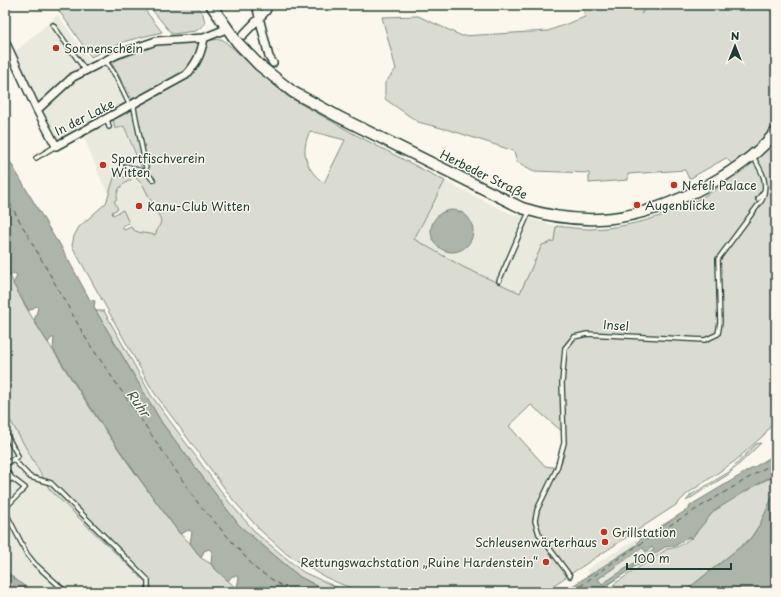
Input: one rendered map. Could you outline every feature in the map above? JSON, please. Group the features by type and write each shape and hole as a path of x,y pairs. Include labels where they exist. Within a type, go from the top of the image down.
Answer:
{"main road":[{"name":"Herbeder Straße","path":"211,5 226,29 259,65 293,92 339,118 530,210 568,219 601,219 629,215 668,204 700,189 752,156 776,132"}],"street":[{"path":"256,5 269,57 272,63"},
{"path":"244,35 259,19 269,5"},
{"path":"37,110 60,87 105,60 136,46 156,41 204,38 226,29"},
{"name":"In der Lake","path":"5,41 37,110 56,146 186,75 196,64 200,56 204,38"}],"lane":[{"path":"53,25 86,71"},
{"path":"105,60 134,108 147,173 153,180"},
{"path":"106,118 109,127"},
{"path":"36,158 56,146"},
{"path":"752,156 764,175 765,191 758,199"},
{"path":"126,166 147,173"},
{"name":"Insel","path":"570,576 539,534 535,521 537,510 552,480 563,449 564,433 562,383 565,348 574,337 587,334 705,340 714,337 720,329 718,259 762,200 765,191"},
{"path":"499,281 530,210"},
{"path":"5,432 18,456 5,464"},
{"path":"13,459 30,477 51,483 148,580 148,590 146,592"},
{"path":"5,469 12,478 25,488 5,510 27,554 35,564 66,592"},
{"path":"5,484 12,478"}],"shaded area":[{"path":"55,5 141,5 162,32 126,41 91,57"},
{"path":"148,5 196,5 203,14 205,24 196,31 172,34"},
{"path":"582,5 647,5 641,14 648,5 776,5 776,124 759,143 732,164 726,158 689,179 685,170 628,174 628,180 589,183 589,173 534,171 517,162 514,151 453,131 418,122 385,99 385,83 396,69 382,17 418,16 462,36 548,31 585,17"},
{"path":"58,15 90,61 110,64 132,102 117,111 164,228 157,238 134,233 102,182 81,130 60,141 52,138 15,52"},
{"path":"222,39 287,96 356,135 445,181 414,239 463,267 520,293 542,245 554,241 556,226 585,229 607,228 661,216 679,209 711,192 726,182 776,141 776,418 764,435 735,461 687,494 676,505 543,592 365,592 325,577 288,555 260,530 234,501 153,391 72,246 74,236 79,227 106,203 116,172 120,177 129,177 131,180 119,189 117,199 114,201 118,209 112,212 113,215 123,210 129,223 122,226 124,230 131,227 135,231 155,235 161,222 143,185 133,175 141,174 144,169 141,167 124,126 115,129 113,118 127,110 132,110 135,119 135,104 111,62 156,45","holes":["310,131 345,140 324,183 312,172 306,160 305,146","531,405 564,433 564,456 559,468 545,466 509,426"]},
{"path":"445,181 509,213 556,226 588,229 635,226 520,293 463,267 414,239"},
{"path":"5,262 22,300 36,323 87,403 133,469 180,534 190,543 201,558 211,564 240,592 156,592 50,490 5,411"},
{"path":"96,311 104,311 151,395 229,502 257,534 303,572 347,592 329,592 300,577 239,526 162,423"},
{"path":"5,411 50,490 156,592 32,592 5,571"},
{"path":"761,443 729,474 686,501 691,495 729,472 756,444"},
{"path":"772,478 776,481 774,497 760,524 750,539 685,591 609,592 614,584 667,549 682,544 688,540 717,509 751,488"},
{"path":"636,539 641,549 643,548 646,552 661,541 664,545 602,584 586,570"}],"water":[{"name":"Ruhr","path":"5,153 58,241 90,300 95,301 94,307 96,311 162,423 239,525 300,577 329,592 240,592 236,589 239,579 237,576 232,576 228,581 213,567 211,564 212,552 209,549 204,551 201,558 190,543 192,532 189,530 180,534 163,511 68,373 53,349 54,338 51,338 48,343 34,321 38,308 36,306 29,311 13,284 17,276 15,273 10,276 5,268"},
{"path":"452,210 467,216 473,231 467,246 452,252 437,246 431,231 437,216"},
{"path":"776,454 776,481 772,478 766,479 714,511 691,539 689,537 675,546 665,547 604,587 606,592 563,592 638,544 638,541 690,508 689,506","holes":["652,547 654,550 602,584 598,579 641,549 643,548 646,552"]},
{"path":"776,489 776,592 684,592 750,539 760,524"},
{"path":"5,571 32,592 5,592"}],"ferry route":[{"path":"5,195 88,342 198,503 256,569 291,592"},
{"path":"573,592 643,542 765,468 776,464"}],"place":[{"name":"Sonnenschein","path":"56,48"},
{"name":"Sportfischverein Witten","path":"103,165"},
{"name":"Nefeli Palace","path":"674,185"},
{"name":"Augenblicke","path":"637,205"},
{"name":"Kanu-Club Witten","path":"139,206"},
{"name":"Grillstation","path":"604,532"},
{"name":"Schleusenwärterhaus","path":"605,542"},
{"name":"Rettungswachstation „Ruine Hardenstein“","path":"546,562"}]}
